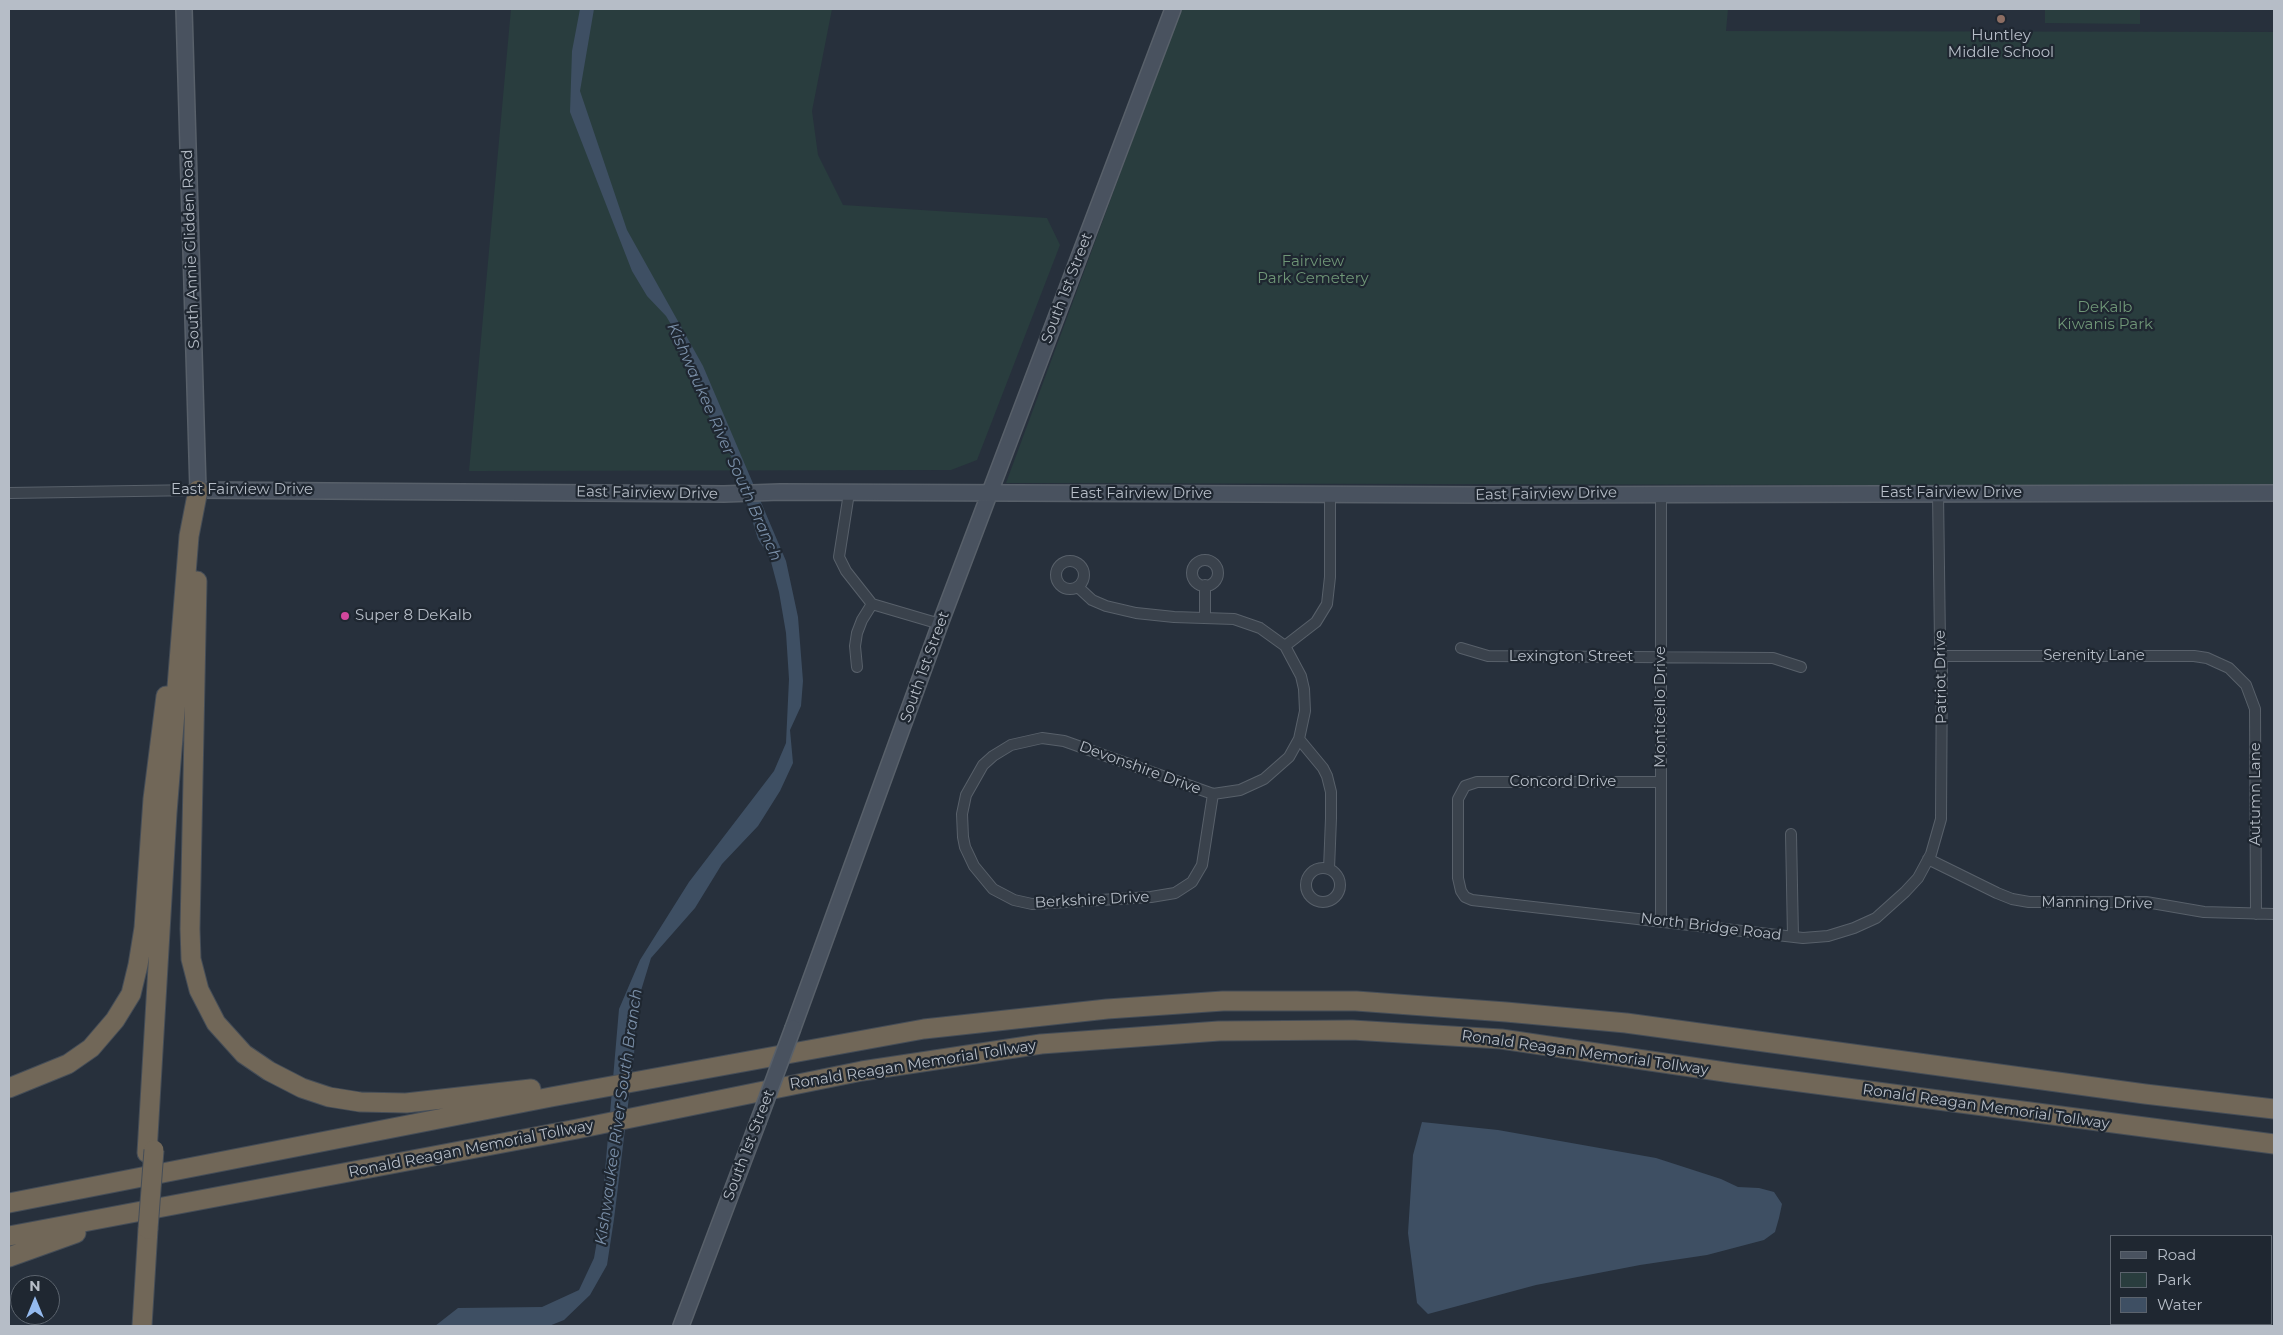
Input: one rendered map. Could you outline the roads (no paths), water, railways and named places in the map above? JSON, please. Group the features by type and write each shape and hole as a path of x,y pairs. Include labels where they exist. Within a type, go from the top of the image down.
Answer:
{"highway":[{"path":"198,490 190,536 191,959 199,990 216,1023 244,1054 269,1071 302,1088 343,1100 406,1103 562,1086 592,1087"},
{"path":"9,1088 68,1064 92,1048 115,1020 131,994 144,928 153,799 161,722 191,585"},
{"path":"142,1326 145,1230 168,813 191,585"},
{"name":"Ronald Reagan Memorial Tollway","path":"592,1087 619,1084 924,1029 982,1022 1107,1009 1223,1001 1356,1001 1626,1023 2145,1094 2274,1109"},
{"name":"Ronald Reagan Memorial Tollway","path":"9,1236 577,1129 862,1070 1041,1044 1219,1031 1352,1030 1502,1039 1742,1074 2274,1144"},
{"path":"9,1203 592,1087"},
{"path":"9,1257 124,1214"},
{"path":"134,1326 145,1230"}],"street":[{"name":"South Annie Glidden Road","path":"184,9 198,490"},
{"name":"South 1st Street","path":"681,1326 793,1028 940,624 1173,9"},
{"name":"East Fairview Drive","path":"9,493 198,490 724,494 780,492 1330,495 2274,493"},
{"path":"849,493 839,558 846,571 872,604 940,624"},
{"name":"Monticello Drive","path":"1661,493 1661,921"},
{"name":"Patriot Drive","path":"1928,859 1937,838 1942,800 1942,656 1940,643 1938,493"},
{"path":"1285,646 1316,622 1327,604 1330,576 1330,495"},
{"path":"1204,617 1205,585"},
{"path":"1078,587 1092,600 1106,606 1136,613 1174,617 1234,619 1247,622 1260,628 1285,646 1301,676 1304,689 1305,711 1299,739 1323,768 1329,784 1331,818 1329,869"},
{"path":"857,667 855,646 857,633 862,620 872,604"},
{"name":"Lexington Street","path":"1461,648 1488,656 1773,658 1801,667"},
{"name":"Serenity Lane","path":"1942,656 2194,656 2220,662 2240,677"},
{"name":"Autumn Lane","path":"2240,677 2251,696 2255,709 2256,914"},
{"name":"Devonshire Drive","path":"974,778 983,765 1001,749 1021,741 1042,738 1064,741 1213,794 1240,790 1264,779 1289,757 1299,739"},
{"name":"Berkshire Drive","path":"974,778 966,795 962,814 963,837 968,855 981,877 993,889 1014,900 1032,904 1151,897 1175,893 1184,889 1192,882 1202,865 1213,794"},
{"name":"Concord Drive","path":"1466,896 1459,886 1458,878 1458,799 1465,786 1477,782 1661,782"},
{"path":"1791,834 1793,937"},
{"name":"Manning Drive","path":"1928,859 1997,893 2012,899 2028,902 2146,902 2204,912 2274,914"},
{"name":"North Bridge Road","path":"1466,896 1472,900 1793,937 1828,936 1854,928 1876,918 1892,905 1911,885 1928,859"}],"water":[{"name":"Kishwaukee River South Branch","path":"580,9 594,9 580,91 627,230 703,366 786,561 798,617 803,681 801,706 790,730 793,763 780,791 758,826 722,864 695,908 651,958 636,1007 634,1056 607,1265 590,1295 564,1320 549,1326 435,1326 458,1308 542,1307 579,1290 594,1258 601,1218 619,1009 640,960 689,882 774,771 786,743 789,679 786,633 779,592 770,558 758,539 734,462 697,394 677,346 678,336 666,316 647,296 632,271 570,112 572,51"},
{"path":"1422,1122 1498,1130 1656,1158 1721,1179 1738,1187 1759,1188 1774,1192 1782,1204 1775,1232 1764,1240 1707,1255 1640,1265 1536,1285 1428,1314 1417,1303 1408,1233 1413,1155"}],"place":[{"name":"Huntley Middle School","path":"2001,19"},
{"name":"Super 8 DeKalb","path":"345,616"}],"park label":[{"name":"Fairview Park Cemetery","path":"1313,270"},
{"name":"DeKalb Kiwanis Park","path":"2105,316"}]}
